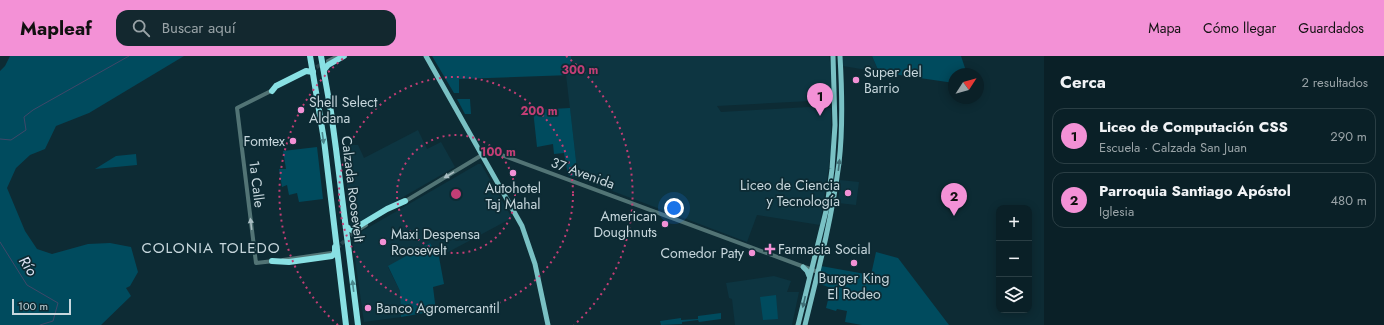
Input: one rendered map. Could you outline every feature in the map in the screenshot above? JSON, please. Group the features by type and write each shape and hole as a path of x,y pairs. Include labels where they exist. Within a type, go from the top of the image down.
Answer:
{"highway":[{"name":"Calzada Roosevelt","path":"310,56 311,72 324,140 346,325"},
{"name":"Calzada Roosevelt","path":"321,56 336,149 358,325"},
{"path":"324,70 328,65 344,56"},
{"path":"272,91 276,86 306,71 311,72"},
{"path":"346,227 352,230 405,201"},
{"path":"272,261 289,262 332,256 335,253 336,241"}],"main road":[{"path":"426,56 522,226 535,264 548,325"},
{"path":"798,325 827,207 832,169 835,102 833,56"},
{"path":"806,325 833,204 839,162 841,118 840,56"},
{"path":"803,267 807,271 810,279"}],"street":[{"path":"328,61 338,56"},
{"name":"1a Calle","path":"272,91 237,108 256,263 272,261"},
{"name":"37 Avenida","path":"353,233 491,151 818,272"},
{"path":"272,261 331,253"}],"shaded area":[{"path":"10,56 184,56 89,113 56,126 45,149 30,155 16,168 7,188 25,231 37,249 52,254 88,244 110,243 131,247 138,272 130,286 126,288 131,296 101,325 0,325 0,71 5,66"},
{"path":"432,56 571,56 571,75 459,79 459,93 454,93"},
{"path":"571,56 829,56 831,68 831,98 829,100 717,106 721,112 809,107 831,108 831,152 820,225 757,215 747,242 578,178 566,75 571,75"},
{"path":"842,56 872,56 879,72 843,66"},
{"path":"872,56 961,56 965,68 948,68 948,82 879,72"},
{"path":"457,99 470,99 471,114 465,114"},
{"path":"570,108 578,178 568,175 564,153 554,154 553,144 537,147 533,110"},
{"path":"418,130 427,149 441,142 455,167 351,227 343,145 358,145 364,158"},
{"path":"317,147 323,199 299,202 297,193 289,195 287,185 282,187 279,169 286,169 283,151"},
{"path":"136,154 137,165 95,169 116,156"},
{"path":"478,164 481,164 512,218 439,257 430,243 388,267 400,291 401,317 364,322 352,237"},
{"name":"Liceo de Ciencia y Tecnología","path":"840,180 859,182 856,205 838,203"},
{"path":"430,243 439,257 444,284 433,287 436,311 401,317 400,291 388,266"},
{"path":"876,252 898,258 949,325 862,325 845,322 847,311 837,309 836,311 826,308 831,288 817,283 819,277 823,278 824,275 831,277 831,275 820,271 821,266 871,275"},
{"path":"774,276 791,281 787,292 799,292 792,325 735,325 732,299 729,298 726,283"},
{"path":"776,295 778,319 763,320 760,297"},
{"path":"721,313 721,319 699,322 698,320 682,322 682,324 661,325 660,321 681,318 681,320 698,319 698,316"}],"waterway":[{"path":"0,139 11,140 26,130 24,117 33,110 129,56"},
{"name":"Río","path":"0,242 27,285 58,303 53,321 40,325"}],"tunnel":[{"path":"311,70 328,61"},
{"path":"337,248 353,233"}],"place":[{"name":"Super del Barrio","path":"856,80"},
{"name":"Shell Select Aldana","path":"301,110"},
{"name":"Liceo de Computación CSS","path":"820,116"},
{"name":"Fomtex","path":"293,141"},
{"name":"Autohotel Taj Mahal","path":"513,173"},
{"name":"Liceo de Ciencia y Tecnología","path":"848,193"},
{"name":"Parroquia Santiago Apóstol","path":"954,216"},
{"name":"American Doughnuts","path":"665,224"},
{"name":"Maxi Despensa Roosevelt","path":"383,242"},
{"name":"Farmacia Social","path":"770,249"},
{"name":"Comedor Paty","path":"752,253"},
{"name":"Burger King El Rodeo","path":"854,263"},
{"name":"Banco Agromercantil","path":"368,308"}],"district":[{"name":"COLONIA TOLEDO","path":"211,248"}]}
